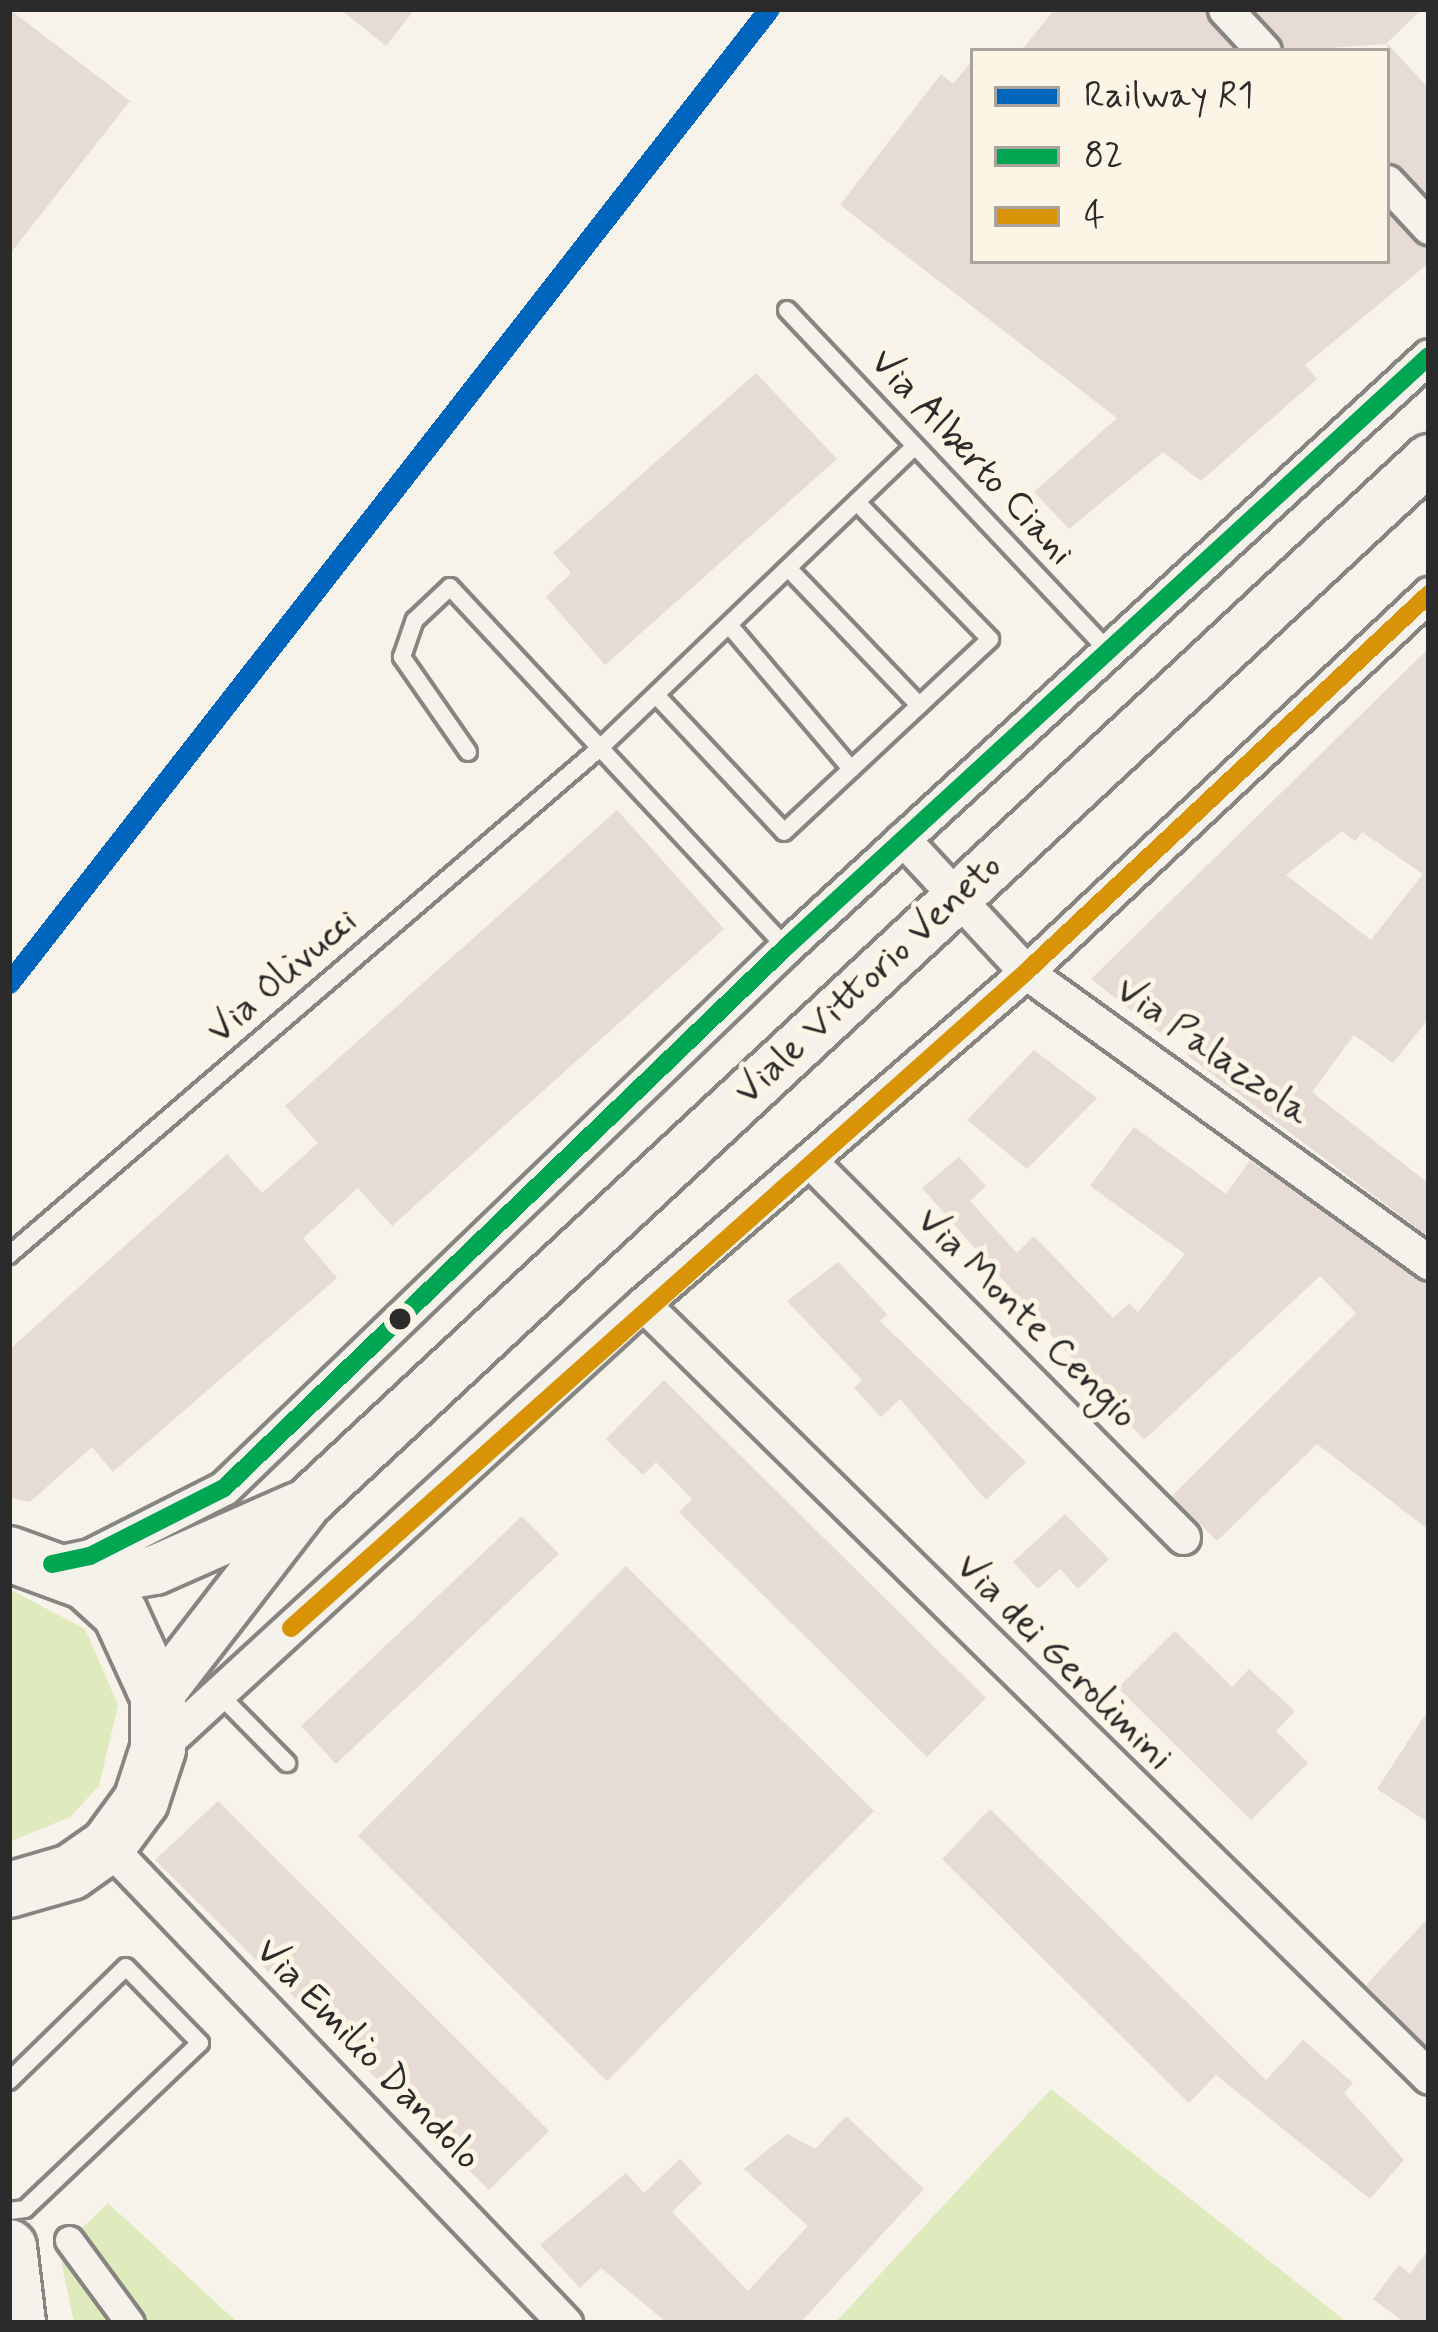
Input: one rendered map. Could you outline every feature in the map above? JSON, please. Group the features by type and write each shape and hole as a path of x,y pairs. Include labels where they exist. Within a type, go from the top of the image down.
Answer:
{"main road":[{"name":"Viale Vittorio Veneto","path":"158,1696 308,1502 1429,459"},
{"name":"Viale Vittorio Veneto","path":"49,1567 209,1551 308,1502"},
{"path":"16,1899 108,1846 141,1802 158,1749 158,1696 145,1652 49,1567"},
{"path":"9,2247 19,2323"}],"street":[{"path":"1225,9 1261,48"},
{"path":"1390,185 1429,227"},
{"name":"Viale Vittorio Veneto","path":"49,1567 90,1556 224,1488 785,946 1429,356"},
{"path":"158,1749 643,1304 1026,972 1429,594"},
{"name":"Via Palazzola","path":"903,839 1026,972 1429,1263"},
{"name":"Via Monte Cengio","path":"809,1160 1183,1537"},
{"name":"Via dei Gerolimini","path":"643,1304 1429,2077"},
{"name":"Via Emilio Dandolo","path":"108,1846 566,2323"},
{"path":"69,2240 130,2323"}],"lane":[{"name":"Via Alberto Ciani","path":"787,310 1108,651"},
{"name":"Via Olivucci","path":"9,1256 600,748 915,446"},
{"path":"656,694 784,832 990,639 857,502"},
{"path":"788,568 919,705"},
{"path":"468,752 402,657 415,620 450,587 785,946"},
{"path":"729,625 851,769"},
{"path":"219,1694 287,1762"},
{"path":"9,2081 126,1967 200,2043 25,2209 9,2211"}],"green space":[{"path":"11,1590 85,1629 118,1705 99,1786 70,1817 9,1842"},
{"path":"1051,2089 1348,2323 835,2323"},
{"path":"108,2203 238,2323 74,2323 59,2250"}],"building":[{"path":"9,9 130,101 9,255"},
{"path":"340,9 415,9 386,46"},
{"path":"1055,9 1205,9 1233,48 1023,48"},
{"path":"1254,9 1422,9 1387,43 1429,89 1429,196 1390,164 1387,44 1282,48"},
{"path":"970,64 970,264 1390,264 1390,215 1429,247 1429,263 1305,365 1317,379 1201,481 1163,452 1069,529 1034,492 1117,418 840,205 941,74 953,84"},
{"path":"756,373 837,459 605,665 546,597 571,573 553,553"},
{"path":"1429,648 1429,1018 1393,1063 1354,1035 1312,1092 1429,1184 1429,1237 1187,1055 1201,1036 1177,1015 1160,1033 1091,979","holes":["1342,831 1355,841 1362,832 1423,874 1371,940 1286,875"]},
{"path":"617,810 724,929 392,1226 358,1188 303,1238 337,1278 113,1472 92,1447 30,1502 9,1498 9,1350 227,1154 262,1193 318,1143 285,1106"},
{"path":"1034,1050 1097,1098 1027,1169 967,1120"},
{"path":"1134,1127 1226,1194 1250,1160 1429,1284 1429,1530 1317,1444 1217,1541 1172,1496 1356,1313 1320,1276 1144,1440 922,1188 959,1157 986,1186 970,1201 1017,1253 1034,1236 1113,1318 1129,1303 1138,1312 1185,1254 1090,1186"},
{"path":"838,1262 887,1314 880,1321 1026,1462 986,1500 900,1399 881,1417 854,1388 862,1380 787,1301"},
{"path":"664,1380 986,1698 927,1757 679,1512 692,1499 656,1462 643,1475 606,1439"},
{"path":"1065,1514 1109,1559 1078,1589 1060,1569 1038,1589 1013,1562"},
{"path":"522,1516 559,1554 336,1764 301,1726"},
{"path":"626,1566 874,1811 607,2081 358,1836"},
{"path":"1175,1631 1232,1687 1249,1669 1295,1711 1276,1731 1308,1763 1251,1820 1118,1688"},
{"path":"1429,1709 1429,1823 1377,1789"},
{"path":"218,1801 549,2131 489,2190 155,1860"},
{"path":"990,1809 1266,2080 1303,2040 1353,2083 1344,2093 1404,2160 1370,2199 1216,2075 1189,2103 942,1859"},
{"path":"1429,1917 1429,2048 1366,1985"},
{"path":"846,2116 924,2189 800,2323 667,2323 601,2268 580,2288 540,2245 626,2173 644,2193 680,2159 702,2183 672,2212 748,2291 808,2226 744,2169 787,2134 815,2149"},
{"path":"1429,2249 1429,2323 1405,2323 1373,2299 1399,2265 1410,2274"}],"rail line":[{"name":"R1","path":"9,983 769,9"}],"transit line":[{"name":"82","path":"52,1564 90,1556 224,1488 786,947 1429,356"},
{"name":"4","path":"291,1628 1026,972 1429,594"}]}
